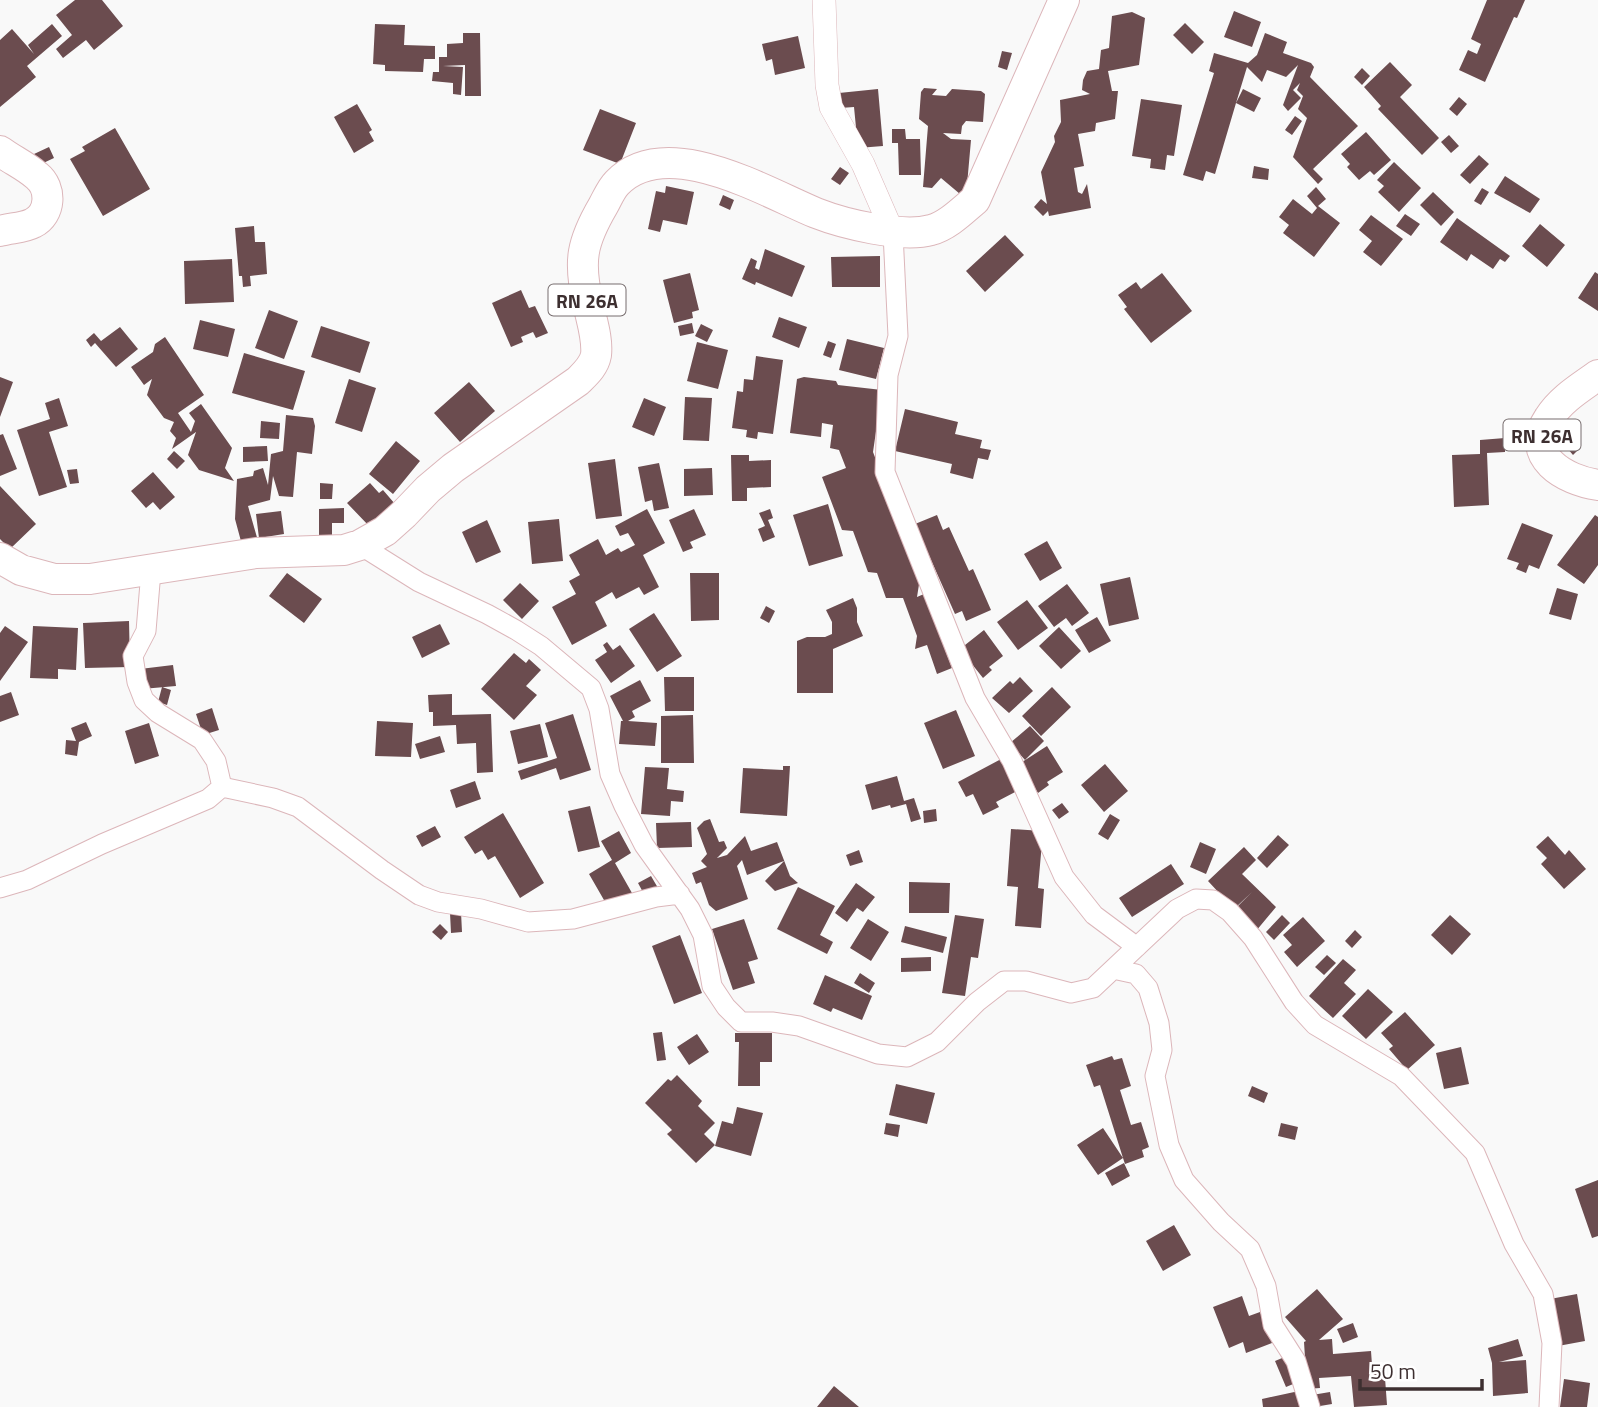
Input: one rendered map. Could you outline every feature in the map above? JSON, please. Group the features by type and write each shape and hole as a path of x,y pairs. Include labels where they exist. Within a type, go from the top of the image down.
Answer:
{"main road":[{"name":"RN 26A","path":"0,558 21,570 54,579 90,579 256,553 344,550 360,545 385,531 453,468 578,381 592,366 596,354 595,339 584,288 583,257 587,233 617,184 636,170 661,164 700,165 729,174 819,214 893,233 931,230 959,214 975,200 1064,0"},
{"path":"0,151 39,177 46,187 48,201 43,214 33,223 0,230"},
{"name":"RN 26A","path":"1598,375 1558,405 1547,419 1542,436 1542,450 1554,467 1579,482 1598,485"}],"street":[{"path":"824,0 827,85 831,107 863,164 893,233 898,336 888,375 885,472 975,698 1012,761 1064,877 1094,915 1137,947"},
{"path":"360,545 419,582 524,635 573,671 591,688 599,709 610,774 624,806 644,845 691,909 702,935 712,986 726,1007 741,1022 799,1026 878,1054 907,1057 937,1042 977,1002 1004,981 1026,981 1071,993 1093,988 1178,909 1196,900 1213,900 1230,912 1253,938 1294,1002 1315,1025 1401,1076 1475,1153 1514,1244 1543,1294 1552,1343 1549,1407"},
{"path":"151,571 145,631 132,656 137,682 145,700 158,713 202,740 216,761 222,787"},
{"path":"222,787 273,798 298,807 382,870 419,895 438,902 481,909 528,922 573,919 644,900 680,894"},
{"path":"0,888 27,880 102,844 208,799 222,787"},
{"path":"1113,970 1136,974 1148,988 1159,1023 1162,1050 1155,1076 1169,1145 1184,1180 1221,1222 1250,1249 1266,1286 1273,1325 1296,1361 1310,1407"}],"building":[{"path":"75,0 102,0 123,26 94,50 86,40 63,58 56,49 72,35 56,15"},
{"path":"1487,0 1525,0 1517,18 1514,17 1485,82 1459,70 1468,50 1477,54 1481,44 1471,39"},
{"path":"1234,11 1261,22 1252,47 1224,37"},
{"path":"1132,12 1145,18 1139,65 1108,71 1112,91 1118,91 1115,119 1096,123 1095,131 1078,134 1084,166 1074,168 1078,192 1082,194 1087,184 1091,208 1049,216 1048,211 1043,216 1034,207 1041,199 1047,204 1041,172 1061,122 1060,100 1090,94 1082,90 1083,80 1087,71 1099,69 1101,50 1109,48 1112,16"},
{"path":"1185,23 1204,42 1192,54 1173,35"},
{"path":"52,24 62,36 27,66 36,77 0,107 0,40 12,29 34,54 28,45"},
{"path":"375,24 405,25 404,45 435,46 435,59 424,59 423,72 385,71 385,65 373,64"},
{"path":"463,33 480,33 481,96 465,96 465,65 443,66 463,67 461,95 453,94 453,83 432,81 433,72 439,72 439,57 447,57 447,44 463,43"},
{"path":"1265,33 1287,42 1283,53 1311,63 1314,67 1310,77 1358,126 1313,169 1323,179 1318,184 1293,157 1307,118 1298,109 1303,96 1297,90 1300,83 1293,90 1301,98 1288,111 1283,105 1298,65 1286,77 1267,70 1262,82 1247,67 1215,174 1206,171 1203,181 1183,175 1214,73 1209,71 1214,53 1248,63 1257,55"},
{"path":"798,36 805,68 775,75 772,59 766,61 762,44"},
{"path":"1002,51 1012,53 1007,70 998,67"},
{"path":"1390,62 1412,85 1400,97 1439,138 1422,155 1378,109 1381,106 1364,87"},
{"path":"1362,68 1370,76 1362,85 1354,77"},
{"path":"924,88 937,89 932,95 946,96 952,89 981,91 985,94 983,122 966,121 961,134 943,133 951,139 971,140 967,185 960,194 941,178 932,188 923,187 928,126 919,119 921,92"},
{"path":"878,89 883,146 858,148 854,107 840,108 839,93"},
{"path":"1243,89 1261,98 1254,112 1236,103"},
{"path":"1459,97 1467,104 1457,116 1449,109"},
{"path":"1141,99 1182,105 1174,156 1167,155 1165,170 1150,168 1151,159 1132,156"},
{"path":"357,104 372,130 369,132 374,141 354,153 334,117"},
{"path":"600,109 636,123 620,164 583,150"},
{"path":"1295,116 1302,121 1292,135 1285,130"},
{"path":"115,128 150,189 103,216 70,159 85,151 82,147"},
{"path":"892,129 905,129 906,139 920,139 921,175 899,175 898,143 892,143"},
{"path":"1366,132 1391,160 1374,175 1370,171 1359,180 1347,167 1350,164 1341,154"},
{"path":"1449,135 1459,146 1451,153 1441,142"},
{"path":"49,147 54,158 39,165 34,154"},
{"path":"1479,155 1489,164 1470,184 1460,175"},
{"path":"1394,162 1421,188 1399,212 1378,192 1384,186 1377,180"},
{"path":"1254,166 1269,169 1268,180 1252,178"},
{"path":"840,167 849,173 840,185 831,179"},
{"path":"1505,176 1540,199 1530,213 1494,193"},
{"path":"666,186 694,192 687,225 663,220 660,232 648,229 656,191 665,193"},
{"path":"1316,187 1326,199 1318,206 1340,223 1314,257 1283,233 1289,225 1279,217 1293,199 1312,214 1317,208 1307,196"},
{"path":"1482,188 1489,192 1481,205 1474,201"},
{"path":"1433,192 1454,212 1441,226 1420,205"},
{"path":"723,195 734,200 730,210 719,205"},
{"path":"1405,214 1420,224 1411,236 1396,226"},
{"path":"1371,215 1403,239 1381,266 1363,252 1372,241 1359,230"},
{"path":"1457,218 1510,256 1505,262 1500,259 1493,269 1471,254 1467,261 1440,242"},
{"path":"1540,224 1565,245 1547,267 1522,246"},
{"path":"254,226 255,242 265,242 267,274 250,276 251,286 243,287 242,276 239,276 235,228"},
{"path":"1005,235 1024,255 985,292 966,271"},
{"path":"765,249 805,266 792,297 742,279 751,258 757,261 755,268 759,270"},
{"path":"880,256 880,287 832,287 831,257"},
{"path":"232,259 234,302 185,304 184,261"},
{"path":"1595,272 1598,274 1598,311 1578,298"},
{"path":"690,273 699,310 692,312 693,318 674,323 663,280"},
{"path":"1162,273 1192,311 1151,343 1124,309 1127,307 1118,295 1136,282 1141,289"},
{"path":"521,290 529,308 535,306 548,333 536,338 533,332 521,337 523,342 511,347 492,303"},
{"path":"269,310 298,321 284,359 255,348"},
{"path":"779,317 807,327 799,348 772,337"},
{"path":"200,320 235,329 228,357 193,349"},
{"path":"692,323 694,333 680,336 678,326"},
{"path":"701,324 713,330 707,342 695,336"},
{"path":"321,326 370,342 360,373 311,357"},
{"path":"120,327 138,349 116,367 95,343 91,347 86,340 94,333 101,341"},
{"path":"165,337 204,395 178,413 191,432 195,421 189,413 201,404 232,448 225,468 234,481 199,470 188,455 196,432 172,449 176,438 170,431 174,422 164,418 147,395 152,379 144,385 131,367 153,352 155,344"},
{"path":"847,339 884,348 876,379 839,370"},
{"path":"828,341 836,344 831,358 823,355"},
{"path":"697,342 728,350 718,389 687,381"},
{"path":"244,353 305,371 293,410 232,393"},
{"path":"756,356 783,360 773,434 758,432 757,439 746,437 747,430 732,428 737,391 743,392 744,379 753,380"},
{"path":"0,377 13,382 0,417"},
{"path":"804,377 836,381 838,385 882,390 873,452 920,578 917,597 924,594 952,668 937,674 927,645 915,649 917,636 903,598 886,598 877,573 868,572 853,531 842,530 822,477 846,468 839,450 830,448 833,425 822,423 821,437 790,433 797,379"},
{"path":"349,379 376,388 362,432 335,423"},
{"path":"469,382 495,411 460,442 434,413"},
{"path":"685,397 712,398 709,441 683,440"},
{"path":"59,398 68,426 49,432 67,487 39,496 17,430 50,419 45,403"},
{"path":"644,398 666,407 654,436 632,427"},
{"path":"905,409 958,422 955,434 982,440 980,448 991,450 988,460 978,458 973,479 950,473 952,464 895,451"},
{"path":"286,415 313,418 315,426 312,454 297,452 293,497 279,496 273,476 270,500 248,506 258,541 242,545 235,519 237,479 253,476 254,471 263,468 268,485 271,454 283,451"},
{"path":"261,421 280,423 279,439 260,438"},
{"path":"3,434 17,469 0,476 0,435"},
{"path":"1570,435 1581,447 1573,455 1562,442"},
{"path":"1505,438 1505,452 1487,453 1489,505 1454,507 1452,455 1480,454 1480,440"},
{"path":"396,441 420,461 393,494 369,474"},
{"path":"267,446 268,461 243,462 243,447"},
{"path":"174,451 185,461 177,469 167,459"},
{"path":"731,455 749,455 749,461 771,460 771,487 747,488 747,501 732,501"},
{"path":"615,459 622,516 596,519 588,463"},
{"path":"659,463 669,508 654,511 652,500 645,502 638,467"},
{"path":"712,468 713,495 684,496 684,469"},
{"path":"77,469 79,483 70,484 67,470"},
{"path":"153,472 175,497 160,510 153,502 146,508 131,491"},
{"path":"320,483 333,484 332,499 320,499"},
{"path":"370,483 379,493 383,490 395,504 370,527 347,503"},
{"path":"0,486 36,524 10,549 0,539"},
{"path":"828,504 843,556 809,566 793,515"},
{"path":"344,508 344,523 332,523 332,540 319,541 319,509"},
{"path":"647,509 665,543 643,555 659,587 644,595 639,587 616,599 612,592 595,602 607,626 572,645 552,607 576,594 569,581 580,575 569,555 598,539 606,555 618,548 621,552 635,545 628,533 620,536 615,526"},
{"path":"694,509 706,535 690,542 693,548 683,552 669,520"},
{"path":"770,509 773,518 768,520 775,537 763,542 758,529 765,526 759,513"},
{"path":"281,511 284,534 259,538 256,514"},
{"path":"937,515 943,530 949,527 969,571 973,569 991,610 966,621 962,611 955,614 915,524"},
{"path":"1595,515 1598,517 1598,565 1584,584 1557,565"},
{"path":"559,519 563,561 532,564 528,522"},
{"path":"487,520 501,552 476,563 462,532"},
{"path":"1522,523 1553,535 1539,569 1529,565 1526,573 1516,569 1519,563 1507,559"},
{"path":"1047,541 1062,568 1040,581 1024,554"},
{"path":"287,573 322,599 304,623 269,596"},
{"path":"690,573 719,573 719,620 691,621"},
{"path":"1130,577 1139,619 1109,626 1100,584"},
{"path":"520,583 539,601 522,619 503,600"},
{"path":"1067,584 1089,613 1072,626 1066,618 1054,627 1038,606"},
{"path":"1557,588 1578,594 1571,620 1549,614"},
{"path":"853,598 857,608 857,622 863,636 833,649 833,693 797,693 797,641 832,634 832,622 826,610"},
{"path":"1027,600 1048,628 1018,650 997,622"},
{"path":"766,606 775,611 769,623 760,618"},
{"path":"654,613 682,656 657,672 629,629"},
{"path":"1097,617 1111,641 1089,653 1075,630"},
{"path":"129,621 130,667 85,668 83,623"},
{"path":"440,624 450,644 422,658 412,637"},
{"path":"5,626 28,642 0,681 0,633"},
{"path":"33,626 78,628 76,670 58,669 58,679 30,678"},
{"path":"1059,627 1081,651 1061,669 1039,646"},
{"path":"984,630 1003,656 989,667 992,670 983,678 960,649"},
{"path":"607,642 613,650 620,645 635,666 611,683 595,660 607,652 603,645"},
{"path":"514,653 526,663 529,659 541,670 526,686 537,695 514,720 481,689"},
{"path":"173,665 176,686 142,689 140,669"},
{"path":"664,677 694,677 694,711 665,711"},
{"path":"1020,677 1033,691 1009,713 992,698 1010,681 1013,684"},
{"path":"640,680 651,701 632,711 635,717 628,721 657,723 655,746 619,744 623,721 610,696"},
{"path":"162,687 171,690 167,705 158,702"},
{"path":"1052,687 1071,707 1041,736 1022,716"},
{"path":"11,692 19,715 0,722 0,696"},
{"path":"452,694 452,715 491,714 493,772 477,773 476,743 457,744 456,725 433,726 433,712 429,712 428,695"},
{"path":"212,708 219,730 203,735 196,714"},
{"path":"956,710 975,756 943,769 924,723"},
{"path":"573,714 591,770 560,780 556,768 521,780 518,771 557,758 545,723"},
{"path":"693,715 694,763 661,763 661,716"},
{"path":"377,721 413,723 411,757 375,756"},
{"path":"86,722 92,736 79,742 77,756 65,754 66,740 76,741 71,728"},
{"path":"149,723 159,756 135,764 125,731"},
{"path":"540,724 548,757 518,764 510,731"},
{"path":"1030,726 1044,741 1025,760 1010,743"},
{"path":"440,736 445,752 420,759 415,744"},
{"path":"1047,746 1063,772 1047,782 1049,785 1038,793 1019,764"},
{"path":"1003,758 1019,790 996,802 999,807 983,815 973,794 966,797 958,782"},
{"path":"1105,764 1128,791 1104,812 1081,785"},
{"path":"783,766 790,766 787,816 740,813 743,768 783,770"},
{"path":"645,767 669,768 667,789 684,791 683,802 671,801 670,816 641,814"},
{"path":"897,776 904,801 914,798 921,819 911,822 906,804 872,810 865,785"},
{"path":"475,781 481,799 456,808 450,790"},
{"path":"1062,803 1069,812 1059,819 1052,810"},
{"path":"590,806 600,847 578,852 568,811"},
{"path":"936,809 937,821 924,823 923,811"},
{"path":"503,813 544,883 520,898 495,856 488,860 482,850 475,854 464,837"},
{"path":"1110,814 1120,820 1108,840 1098,834"},
{"path":"710,819 719,842 724,841 727,848 717,858 727,855 745,836 751,851 777,842 790,876 798,883 775,891 765,881 784,861 747,875 742,860 737,866 748,899 716,911 709,905 701,882 696,884 692,873 707,867 701,861 707,854 697,828"},
{"path":"691,822 692,847 657,848 656,823"},
{"path":"435,826 441,837 422,847 416,836"},
{"path":"1011,829 1043,831 1038,888 1044,889 1041,928 1015,926 1018,887 1007,886"},
{"path":"619,831 631,853 615,863 632,893 608,907 589,874 612,860 601,841"},
{"path":"1278,835 1289,845 1267,868 1257,858"},
{"path":"1548,836 1565,855 1569,850 1586,869 1564,889 1541,864 1547,858 1536,847"},
{"path":"1200,842 1216,849 1206,874 1190,867"},
{"path":"1244,847 1256,860 1242,874 1276,907 1256,931 1234,910 1252,892 1234,909 1208,881"},
{"path":"859,850 863,862 850,866 846,855"},
{"path":"1171,864 1184,884 1132,917 1119,898"},
{"path":"651,876 658,888 645,896 638,883"},
{"path":"909,882 950,883 949,913 909,913"},
{"path":"856,883 875,897 863,912 857,908 847,922 835,913"},
{"path":"798,887 835,906 820,935 833,942 827,954 777,929"},
{"path":"461,912 462,932 451,933 450,913"},
{"path":"955,915 984,919 978,958 971,957 965,996 942,993"},
{"path":"1282,915 1290,923 1274,940 1266,932"},
{"path":"1450,915 1471,934 1452,955 1431,935"},
{"path":"1303,917 1325,941 1297,967 1284,952 1292,945 1283,935"},
{"path":"744,919 758,959 748,962 755,983 733,990 712,929"},
{"path":"868,919 889,932 871,961 850,948"},
{"path":"440,924 448,932 441,940 432,932"},
{"path":"905,926 947,937 943,953 901,942"},
{"path":"1355,930 1362,937 1352,948 1345,941"},
{"path":"680,935 702,993 674,1004 652,946"},
{"path":"1327,955 1336,963 1324,975 1315,967"},
{"path":"931,957 931,971 901,972 901,958"},
{"path":"1343,959 1356,970 1344,983 1356,994 1333,1018 1309,996"},
{"path":"860,973 875,983 869,993 854,983"},
{"path":"825,975 872,996 862,1020 833,1008 831,1012 813,1004"},
{"path":"1368,989 1393,1012 1366,1039 1342,1016"},
{"path":"1405,1012 1435,1045 1407,1070 1389,1049 1393,1046 1381,1033"},
{"path":"662,1032 666,1060 657,1061 653,1033"},
{"path":"735,1033 772,1033 772,1062 760,1062 760,1086 738,1086 739,1042 735,1042"},
{"path":"697,1034 709,1052 689,1065 677,1047"},
{"path":"1461,1047 1469,1084 1444,1089 1436,1053"},
{"path":"1112,1056 1114,1060 1122,1058 1131,1086 1120,1090 1131,1125 1141,1122 1149,1147 1142,1150 1144,1157 1125,1164 1100,1085 1094,1087 1086,1065"},
{"path":"677,1075 702,1101 698,1106 715,1123 704,1134 715,1145 696,1163 667,1134 672,1130 645,1103 668,1079 671,1081"},
{"path":"896,1084 935,1093 927,1124 889,1115"},
{"path":"1252,1086 1268,1093 1264,1103 1248,1096"},
{"path":"737,1107 763,1113 751,1156 715,1146 722,1121 733,1124"},
{"path":"886,1123 900,1125 898,1137 884,1134"},
{"path":"1281,1123 1298,1127 1295,1140 1278,1136"},
{"path":"1103,1128 1123,1158 1098,1175 1077,1145"},
{"path":"1124,1163 1130,1176 1112,1186 1105,1173"},
{"path":"1598,1180 1598,1236 1592,1238 1575,1189"},
{"path":"1174,1225 1191,1255 1163,1271 1146,1241"},
{"path":"1317,1289 1343,1319 1319,1340 1332,1339 1333,1354 1371,1351 1372,1365 1384,1364 1387,1405 1354,1407 1351,1376 1319,1378 1320,1388 1307,1389 1306,1341 1285,1317"},
{"path":"1577,1294 1585,1341 1558,1346 1550,1299"},
{"path":"1242,1296 1249,1316 1260,1312 1272,1343 1246,1353 1243,1342 1229,1348 1213,1307"},
{"path":"1353,1323 1358,1337 1343,1343 1337,1329"},
{"path":"1518,1339 1523,1356 1499,1362 1526,1360 1528,1393 1493,1396 1492,1363 1488,1348"},
{"path":"1287,1356 1298,1382 1286,1387 1275,1361"},
{"path":"1564,1379 1590,1383 1587,1407 1560,1407"},
{"path":"834,1386 859,1407 817,1407"},
{"path":"1299,1391 1303,1407 1263,1407 1262,1399"},
{"path":"1330,1392 1332,1404 1314,1407 1312,1395"}]}
